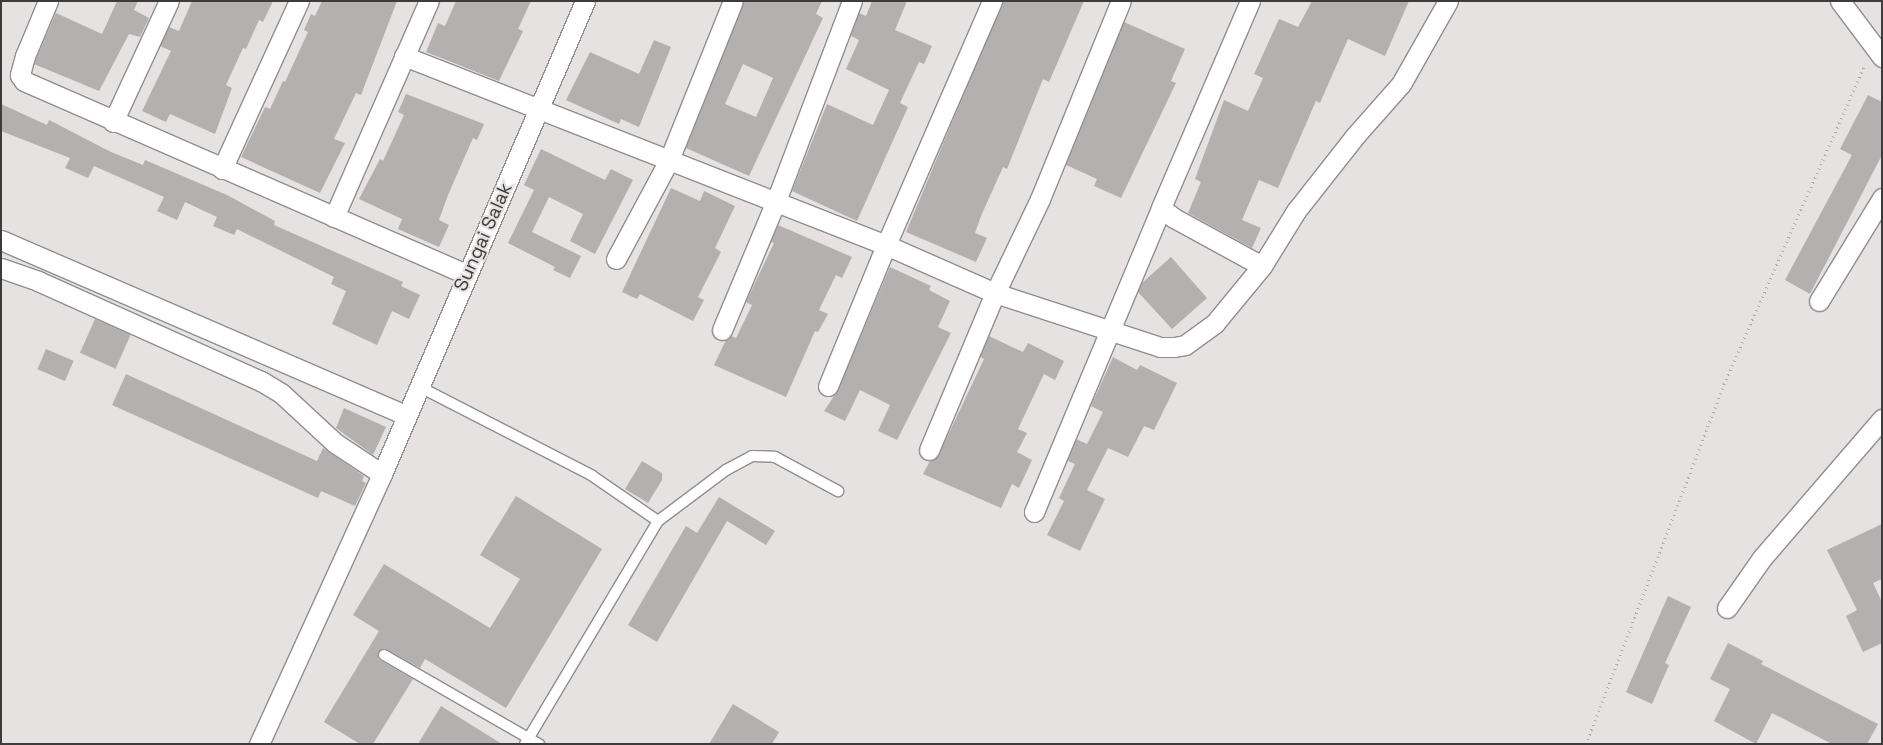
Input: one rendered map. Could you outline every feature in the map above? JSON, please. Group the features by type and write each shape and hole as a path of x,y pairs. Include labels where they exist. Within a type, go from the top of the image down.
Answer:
{"street":[{"path":"48,1 25,56 22,79 222,170 467,274"},
{"path":"113,122 169,1"},
{"path":"222,170 299,1"},
{"path":"334,218 429,1"},
{"name":"Sungai Salak","path":"258,744 382,474 418,386 585,1"},
{"path":"616,259 669,160 734,1"},
{"path":"722,330 776,201 852,1"},
{"path":"828,386 886,244 992,1"},
{"path":"929,450 995,292 1040,199 1121,1"},
{"path":"1034,512 1109,329 1250,1"},
{"path":"404,56 886,244 995,292 1160,347 1185,345 1214,322 1262,266 1296,211 1355,136 1401,84 1448,1"},
{"path":"1840,1 1877,51"},
{"path":"1819,301 1882,198"},
{"path":"1161,208 1262,266"},
{"path":"1,240 406,415"},
{"path":"1,268 99,307 261,380 281,392 336,443 382,474"},
{"path":"1727,608 1762,558 1882,419"}],"lane":[{"path":"418,386 591,475 658,521"},
{"path":"527,741 658,521 726,470 752,456 775,457 838,491"},
{"path":"384,655 527,741 539,744"}],"path":[{"path":"1586,744 1724,384 1877,51"}],"building":[{"path":"117,1 138,1 134,10 149,18 140,37 129,34 99,91 34,64 56,13 102,34"},
{"path":"192,1 273,1 263,22 259,20 246,49 243,48 226,85 232,88 215,134 170,114 166,122 142,111 171,51 160,46 169,27 179,31"},
{"path":"322,1 397,1 361,95 356,93 334,139 345,143 320,193 241,157 265,107 270,109 283,81 285,82 308,32 304,30 311,14 315,16"},
{"path":"456,1 531,1 518,29 523,31 499,81 426,52 438,23 445,26"},
{"path":"744,1 822,1 816,14 823,18 749,176 686,148","holes":["743,64 773,78 756,117 725,104"]},
{"path":"872,1 907,1 895,30 932,46 924,64 919,62 900,103 908,107 857,221 792,191 827,104 873,125 889,90 846,69 859,40 851,36 859,13 866,16"},
{"path":"1003,1 1084,1 1049,82 1043,79 1007,169 1003,167 981,216 975,233 987,238 976,262 906,232"},
{"path":"1312,1 1409,1 1385,56 1348,39 1320,103 1316,101 1278,188 1259,180 1242,220 1261,228 1252,248 1188,213 1201,182 1195,179 1224,100 1248,111 1263,78 1254,74 1279,19 1298,27"},
{"path":"1124,22 1185,49 1171,81 1176,83 1121,198 1094,186 1097,179 1066,165"},
{"path":"654,40 671,47 639,127 621,119 619,124 566,100 590,52 639,74"},
{"path":"406,94 484,124 477,140 473,138 448,195 439,220 449,225 439,247 398,229 402,219 359,199 380,159 383,161 404,115 398,112"},
{"path":"1868,95 1882,102 1882,155 1810,294 1785,280 1852,155 1840,149"},
{"path":"1,104 47,125 49,120 111,152 143,165 145,160 227,195 275,221 274,225 403,282 401,286 420,295 409,319 392,311 377,345 332,324 346,291 331,284 334,277 237,229 234,235 213,226 217,217 185,202 177,220 157,211 164,197 94,166 88,178 65,168 70,158 1,131"},
{"path":"541,149 605,180 611,169 633,180 595,254 570,241 583,214 549,197 532,232 581,256 570,278 553,270 555,267 508,243 534,190 524,185"},
{"path":"671,188 700,201 704,191 735,206 715,248 721,252 698,297 704,300 693,321 640,294 637,299 622,292"},
{"path":"778,225 852,257 842,278 836,275 819,310 828,314 818,332 815,331 786,397 714,365 726,340 731,336 736,338 752,305 746,302 774,243 771,242"},
{"path":"1171,257 1207,298 1172,329 1138,292 1142,283"},
{"path":"890,267 931,286 929,290 950,301 938,327 951,333 897,440 878,431 890,405 860,390 845,421 824,411 838,390"},
{"path":"95,319 131,335 116,369 80,353"},
{"path":"989,336 1023,352 1028,343 1064,361 1055,380 1044,374 1018,429 1027,433 1017,452 1032,460 1019,488 1012,484 1001,508 923,474 930,461 939,454 984,359 980,357"},
{"path":"46,349 74,361 65,381 37,369"},
{"path":"1113,357 1137,370 1140,365 1177,383 1154,430 1144,426 1128,457 1108,448 1087,490 1105,499 1080,551 1047,535 1064,501 1059,498 1075,464 1068,461 1076,439 1087,444 1103,412 1091,406"},
{"path":"126,374 317,461 323,448 364,476 362,481 366,483 355,506 321,491 318,498 112,405"},
{"path":"344,408 386,427 373,455 336,428"},
{"path":"642,461 662,473 662,480 648,503 625,489"},
{"path":"516,496 602,549 506,708 425,659 420,668 384,648 378,652 378,659 413,679 373,744 360,744 324,722 379,631 353,615 384,564 490,628 520,579 480,555"},
{"path":"719,497 775,531 766,545 727,521 657,642 628,625 686,526 697,533"},
{"path":"1882,524 1882,579 1873,583 1882,602 1882,643 1863,652 1846,616 1857,610 1827,550"},
{"path":"1668,596 1691,607 1665,663 1669,665 1652,704 1626,692"},
{"path":"1728,643 1763,661 1761,664 1878,724 1867,744 1832,744 1772,713 1756,744 1714,721 1730,689 1710,679"},
{"path":"733,704 779,732 772,744 709,744"},
{"path":"441,706 502,744 418,744"}]}
